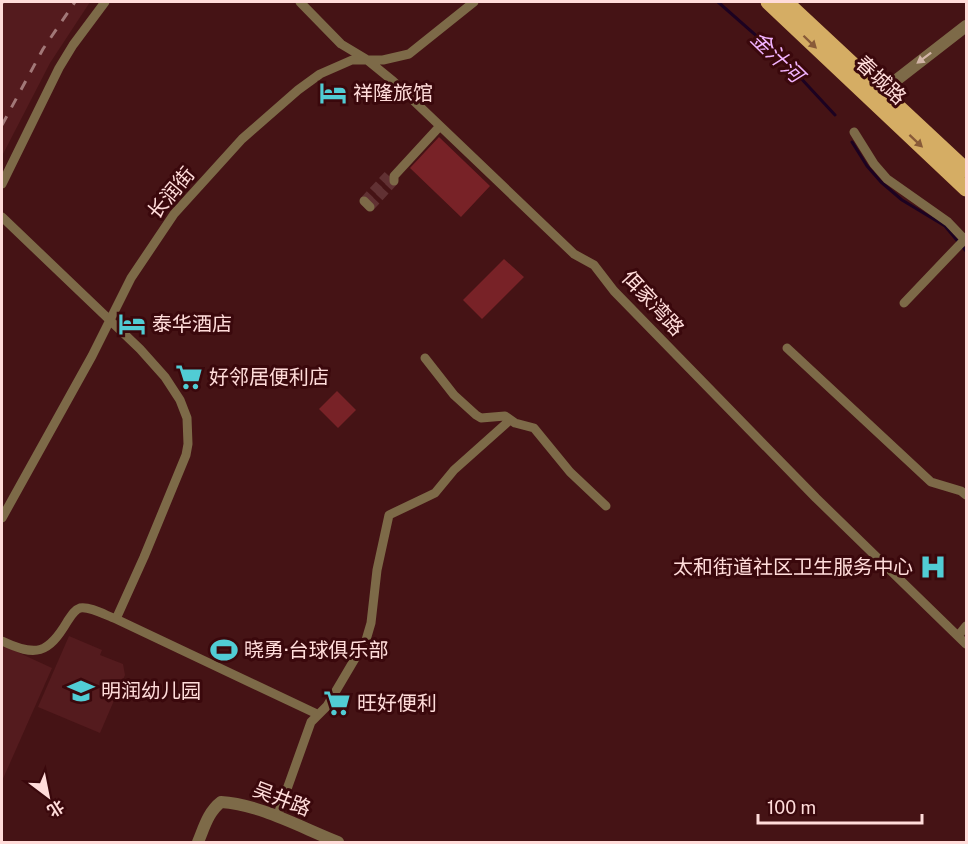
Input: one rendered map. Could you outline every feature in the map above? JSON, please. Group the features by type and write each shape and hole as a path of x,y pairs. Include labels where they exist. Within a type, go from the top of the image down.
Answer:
{"main road":[{"name":"春城路","path":"768,2 966,170"},
{"name":"春城路","path":"786,2 966,189"}],"street":[{"path":"2,184 59,68 105,2"},
{"name":"佴家湾路","path":"300,2 341,44 366,59 393,81 574,254 594,265 614,291 816,498 966,644"},
{"name":"长润街","path":"2,518 92,356 131,278 174,214 242,139 297,90 320,74 352,60 384,60 409,54 474,2"},
{"path":"877,96 966,26"},
{"path":"392,178 440,126"},
{"path":"854,132 873,164 887,179 948,222 966,239 904,303"},
{"path":"2,217 108,321 140,349 165,377 182,405 189,430 186,455 116,619"},
{"path":"787,348 931,482 961,491 966,495"},
{"path":"425,358 454,395 476,415 481,418 505,416 539,432 570,472 606,506"},
{"path":"277,817 311,722 327,706 366,640 371,623 377,570 389,515 435,493 454,470 510,420"},
{"path":"2,641 24,651 33,652 42,649 52,643 73,612 78,608 85,608 116,619 317,714"},
{"path":"958,636 966,626"},
{"name":"吴井路","path":"198,843 208,817 214,807 221,802 236,803 277,817 338,843"}],"shaded area":[{"path":"2,2 90,2 50,63 2,156"},
{"path":"439,137 490,186 461,217 410,168"},
{"path":"504,259 524,277 482,319 463,300"},
{"path":"337,391 356,410 338,428 319,409"},
{"name":"明润幼儿园","path":"69,636 102,650 100,655 123,664 125,675 100,733 38,707"},
{"path":"2,645 52,668 2,781"}],"waterway":[{"name":"金汁河","path":"718,2 784,60 835,115"},
{"name":"金汁河","path":"852,142 867,166 881,182 902,200 945,226 966,251"}],"tunnel":[{"path":"364,201 388,175"},
{"path":"370,207 394,181"}],"railway":[{"path":"2,125 43,49 75,2"}],"place":[{"name":"祥隆旅馆","path":"333,93"},
{"name":"泰华酒店","path":"132,324"},
{"name":"好邻居便利店","path":"189,377"},
{"name":"太和街道社区卫生服务中心","path":"933,567"},
{"name":"晓勇·台球俱乐部","path":"224,650"},
{"name":"明润幼儿园","path":"81,691"},
{"name":"旺好便利","path":"337,703"}]}
